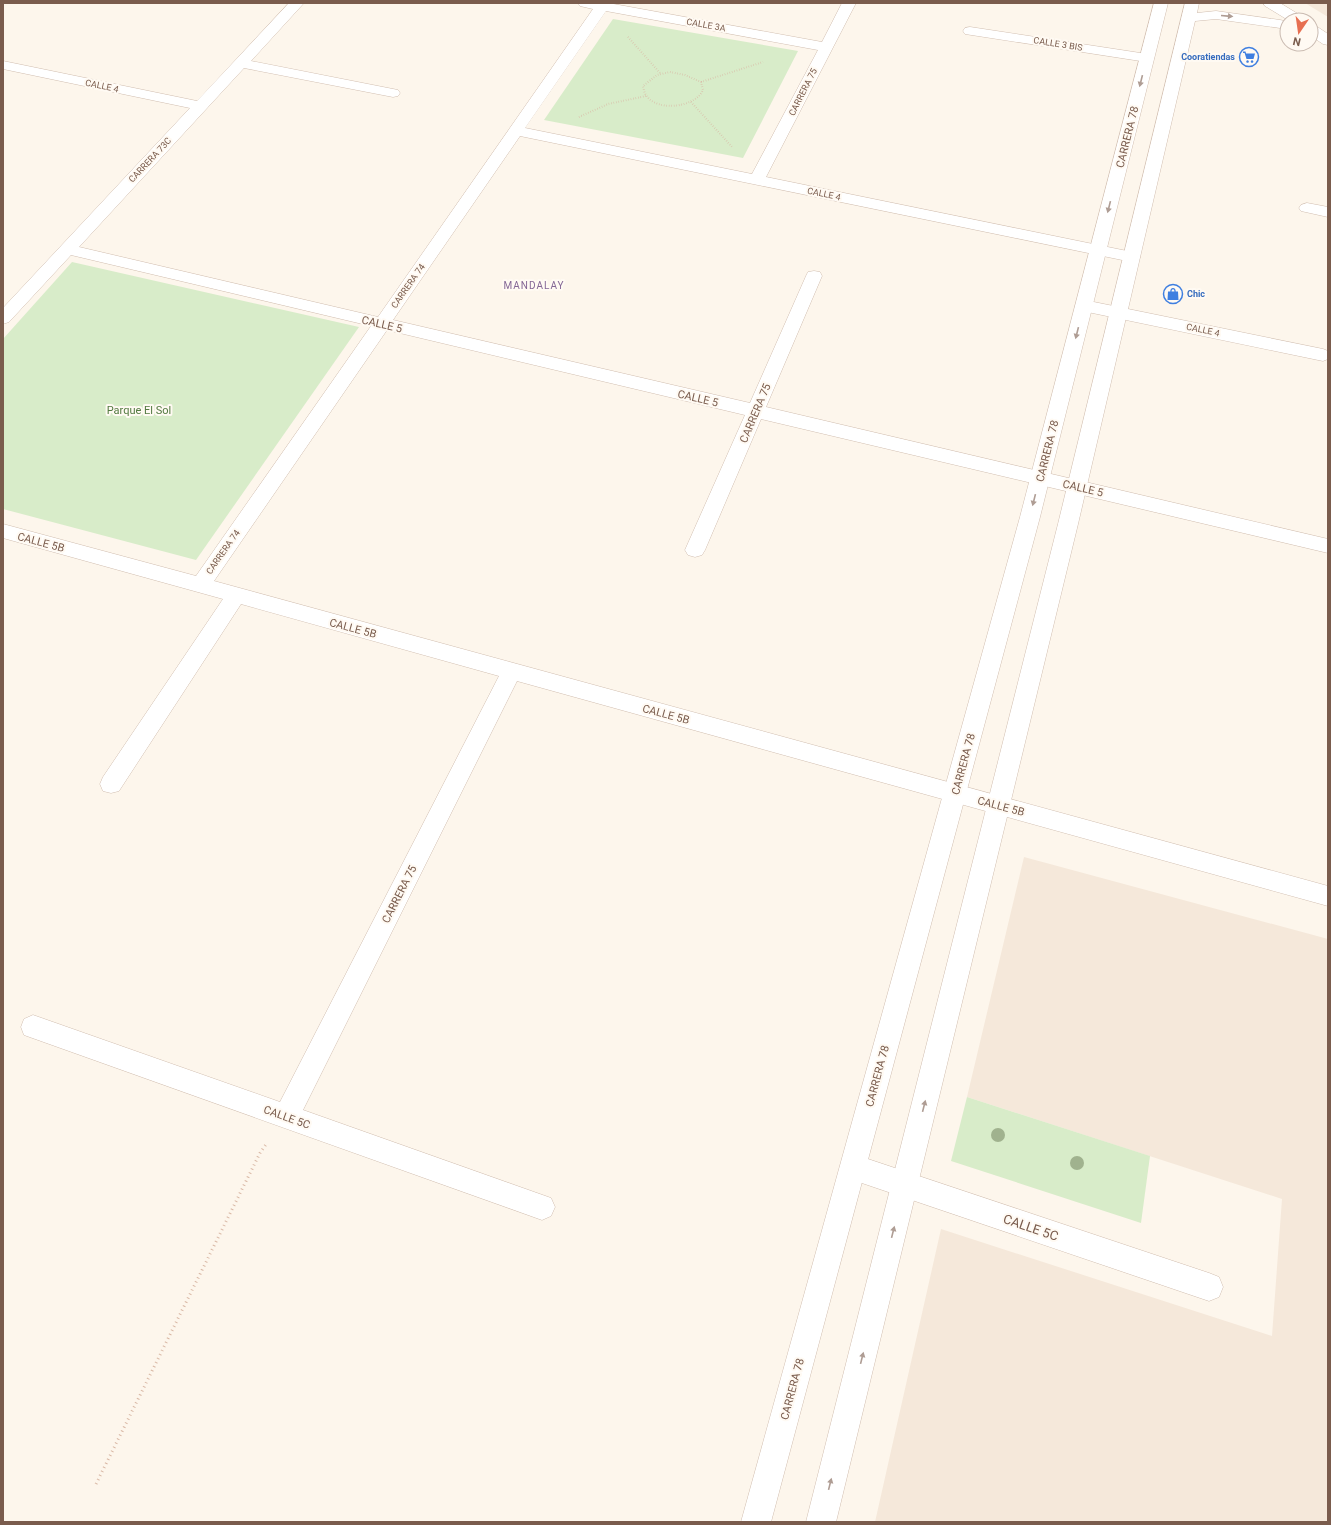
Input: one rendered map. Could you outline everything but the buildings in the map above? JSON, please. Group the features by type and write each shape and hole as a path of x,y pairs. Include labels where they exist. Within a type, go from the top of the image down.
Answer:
{"street":[{"name":"CARRERA 73C","path":"3,318 297,3"},
{"name":"CALLE 3A","path":"585,3 826,47"},
{"name":"CARRERA 75","path":"757,180 849,3"},
{"name":"CARRERA 78","path":"756,1522 1040,478 1161,3"},
{"path":"1270,3 1285,12"},
{"name":"CARRERA 74","path":"200,586 382,324 524,132 602,6"},
{"path":"1253,7 1279,23"},
{"path":"821,1522 1077,487 1190,10 1279,24"},
{"name":"CALLE 3 BIS","path":"970,30 1147,58"},
{"path":"1319,35 1328,41"},
{"path":"1319,44 1328,49"},
{"path":"242,63 393,93"},
{"name":"CALLE 4","path":"3,65 201,106"},
{"name":"CALLE 4","path":"524,132 1132,257"},
{"path":"1307,208 1328,212"},
{"name":"CALLE 5","path":"67,249 1328,546"},
{"name":"CARRERA 75","path":"695,550 814,276"},
{"name":"CALLE 4","path":"1084,306 1323,356"},
{"name":"CALLE 5B","path":"3,532 1328,896"},
{"path":"111,784 236,596"},
{"name":"CARRERA 75","path":"286,1116 512,671"},
{"name":"CALLE 5C","path":"33,1027 542,1208"},
{"name":"CALLE 5C","path":"853,1167 1209,1287"}],"path":[{"path":"602,6 660,73"},
{"path":"672,72 686,75 701,82 703,90 698,99 683,105 670,106 654,102 646,96 643,86 651,77 660,73 672,72"},
{"path":"524,132 563,124 608,104 646,96"},
{"path":"691,102 743,158 757,180"},
{"path":"96,1484 260,1153 286,1116"}],"shaded area":[{"path":"1305,3 1328,3 1328,17"},
{"path":"1024,857 1328,939 1328,1522 875,1522 941,1229 1272,1336 1282,1199 967,1097"}],"green space":[{"path":"613,19 798,51 743,158 544,120"},
{"name":"Parque El Sol","path":"72,262 359,327 196,560 3,509 3,339"},
{"path":"967,1097 1150,1156 1141,1223 951,1161"}],"place":[{"name":"Cooratiendas","path":"1249,57"},
{"name":"Chic","path":"1173,294"}],"district":[{"name":"MANDALAY","path":"534,285"}]}
